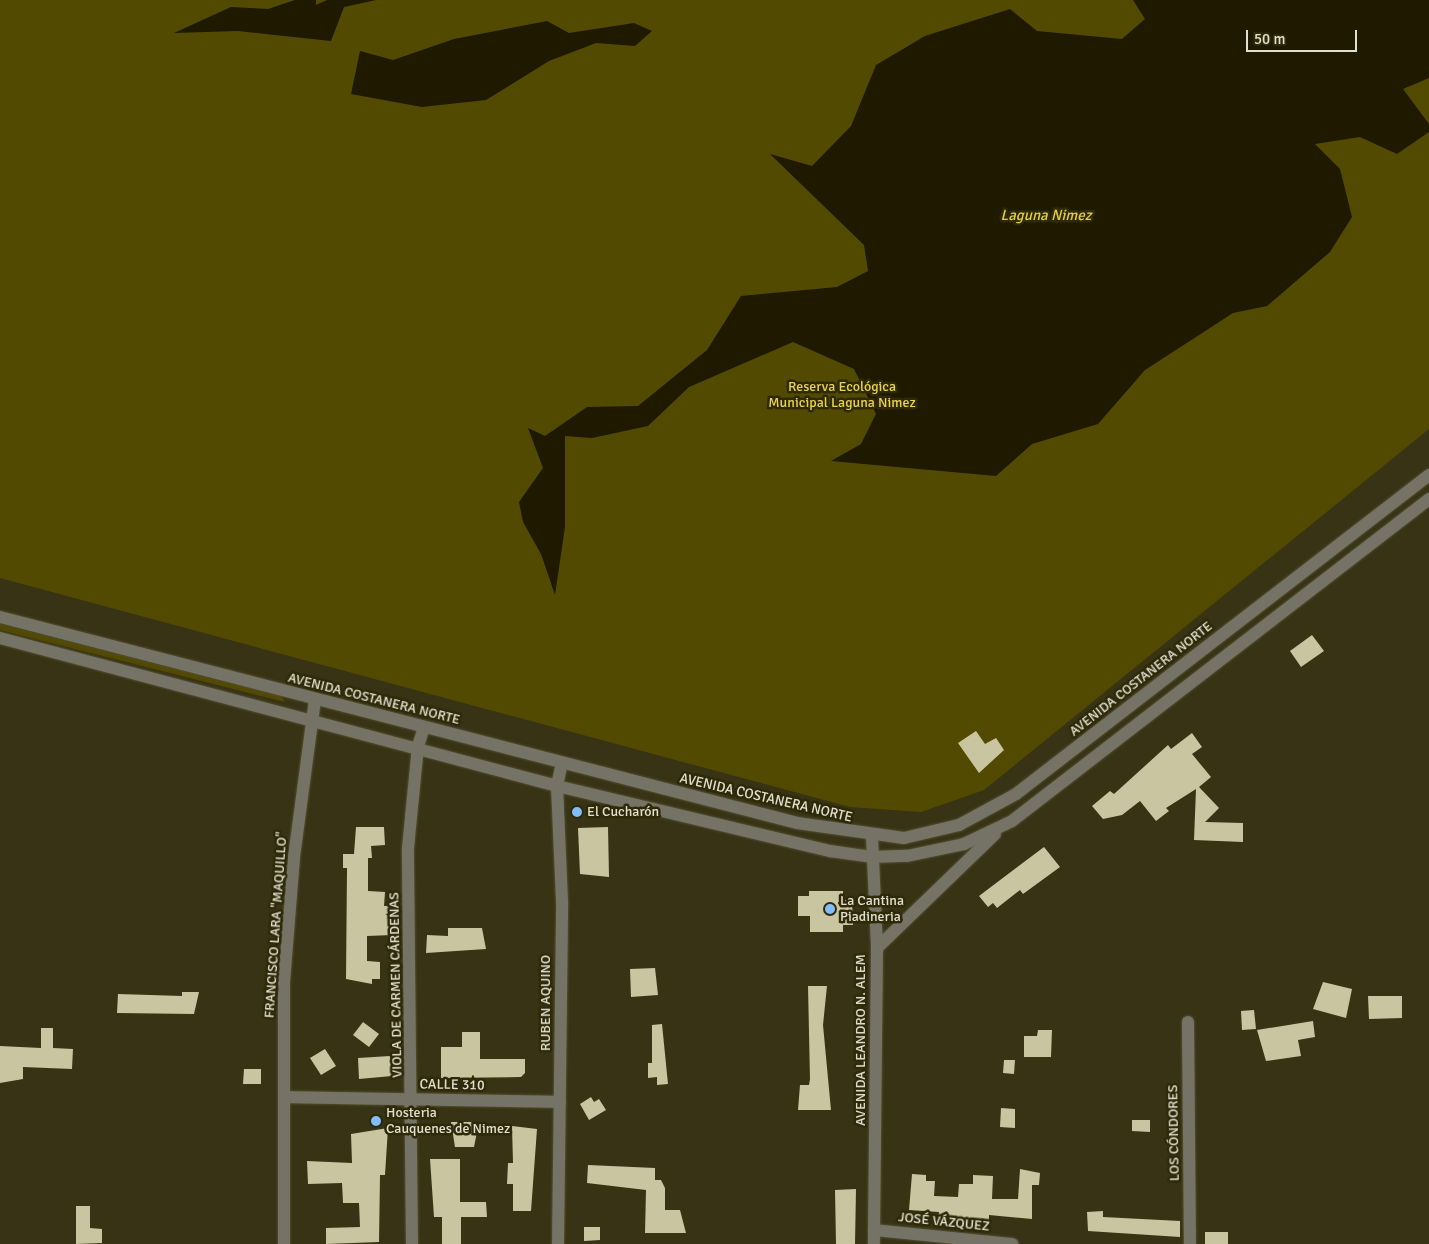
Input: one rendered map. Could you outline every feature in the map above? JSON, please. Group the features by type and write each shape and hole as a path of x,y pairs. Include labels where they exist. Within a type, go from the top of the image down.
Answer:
{"street":[{"name":"AVENIDA COSTANERA NORTE","path":"0,617 816,828 872,837 921,836 997,807 1429,475"},
{"path":"876,948 1000,829 1429,499"},
{"path":"0,638 418,746 557,786 872,857 936,852 1000,829"},
{"name":"FRANCISCO LARA \"MAQUILLO\"","path":"284,1244 284,982 315,699"},
{"name":"VIOLA DE CARMEN CÁRDENAS","path":"412,1244 413,1100 408,848 418,746 424,727"},
{"name":"RUBEN AQUINO","path":"558,1244 562,901 557,786 562,763"},
{"name":"AVENIDA LEANDRO N. ALEM","path":"872,837 876,948 874,1244"},
{"name":"LOS CÓNDORES","path":"1188,1022 1190,1244"},
{"name":"CALLE 310","path":"284,1097 560,1102"},
{"name":"JOSÉ VÁZQUEZ","path":"874,1230 1012,1244"}],"green space":[{"name":"Reserva Ecológica Municipal Laguna Nimez","path":"0,0 1429,0 1429,429 984,790 921,812 850,807 0,578"},
{"path":"0,624 281,696 285,702 0,630"}],"water":[{"path":"295,0 316,0 316,5 327,0 376,0 344,7 331,41 238,31 174,33 231,7 268,9"},
{"name":"Laguna Nimez","path":"1133,0 1429,0 1429,78 1403,89 1429,124 1429,132 1397,154 1360,137 1315,144 1340,169 1352,217 1330,252 1267,306 1233,313 1145,370 1098,424 1032,444 996,476 831,461 861,444 876,414 854,369 793,342 689,387 648,426 592,438 565,436 565,527 555,595 541,554 523,522 519,502 543,468 528,428 545,436 587,407 638,406 707,350 741,296 837,287 868,271 864,245 770,154 812,166 851,126 876,65 925,36 1010,9 1037,31 1122,39 1145,19"},
{"path":"547,21 569,33 634,23 652,31 635,46 596,43 549,61 486,100 422,107 351,94 360,51 393,60 454,39"}],"building":[{"path":"1312,635 1324,651 1301,667 1290,651"},
{"path":"976,731 985,744 996,738 1004,750 979,773 958,743"},
{"path":"1192,733 1202,747 1192,754 1211,777 1199,787 1219,808 1205,822 1243,823 1243,842 1194,840 1196,789 1166,808 1169,811 1156,821 1140,801 1122,815 1103,819 1092,806 1110,791 1114,794 1168,745 1171,749"},
{"path":"356,827 384,827 385,845 371,846 372,858 368,858 368,891 385,892 384,906 392,906 392,935 367,936 367,961 380,962 380,979 372,979 372,984 346,979 347,868 343,868 343,854 354,854"},
{"path":"608,827 609,877 580,874 578,828"},
{"path":"1044,847 1060,867 1023,894 1020,890 997,908 993,903 988,907 979,896"},
{"path":"809,891 843,891 843,900 852,900 853,925 843,925 843,932 810,932 810,916 798,916 798,896 809,896"},
{"path":"448,928 482,928 486,949 426,953 427,935 448,936"},
{"path":"655,968 658,995 631,997 630,969"},
{"path":"1323,982 1352,989 1346,1018 1313,1009"},
{"path":"808,986 827,986 823,1025 831,1110 798,1110 800,1085 809,1085 810,1079"},
{"path":"182,992 199,992 194,1014 117,1013 118,994 182,996"},
{"path":"1368,996 1402,996 1402,1018 1369,1019"},
{"path":"1254,1010 1256,1029 1242,1030 1241,1011"},
{"path":"1313,1021 1315,1037 1298,1040 1301,1056 1266,1061 1257,1030"},
{"path":"363,1022 379,1034 369,1047 353,1035"},
{"path":"662,1024 668,1084 657,1085 657,1077 648,1078 648,1063 652,1063 652,1025"},
{"path":"41,1028 53,1028 53,1048 73,1049 72,1069 23,1067 23,1079 0,1083 0,1046 41,1048"},
{"path":"1038,1030 1052,1030 1051,1057 1024,1057 1024,1036 1037,1036"},
{"path":"462,1032 480,1032 480,1059 525,1059 525,1073 521,1077 441,1078 441,1047 462,1047"},
{"path":"325,1049 336,1066 321,1075 310,1058"},
{"path":"390,1056 392,1076 359,1079 358,1058"},
{"path":"1004,1060 1015,1060 1014,1074 1003,1073"},
{"path":"244,1069 261,1069 261,1084 243,1084"},
{"path":"591,1097 594,1102 599,1099 606,1110 589,1120 580,1104"},
{"path":"1001,1108 1015,1109 1015,1128 1000,1127"},
{"path":"1132,1120 1150,1120 1150,1132 1132,1131"},
{"path":"451,1122 479,1122 474,1147 455,1147"},
{"path":"512,1126 537,1129 531,1211 513,1211 513,1184 507,1184 508,1163 513,1163"},
{"path":"388,1128 385,1175 380,1175 379,1242 326,1244 326,1228 360,1227 359,1203 343,1203 342,1183 308,1184 307,1161 352,1163 351,1134"},
{"path":"430,1159 460,1159 460,1202 486,1202 487,1217 461,1217 461,1244 442,1244 442,1217 434,1217"},
{"path":"588,1165 655,1168 655,1180 661,1180 665,1188 665,1210 680,1210 686,1233 645,1233 646,1190 587,1183"},
{"path":"1020,1169 1040,1173 1039,1185 1032,1185 1032,1219 989,1215 989,1226 975,1225 953,1223 953,1217 938,1217 939,1212 909,1210 912,1174 926,1175 926,1181 935,1181 934,1196 958,1197 959,1184 973,1184 973,1175 993,1176 992,1199 1018,1199"},
{"path":"856,1189 855,1244 836,1244 835,1190"},
{"path":"76,1206 90,1206 90,1228 102,1229 102,1243 76,1244"},
{"path":"1103,1211 1103,1217 1180,1221 1180,1237 1088,1231 1087,1212"},
{"path":"584,1227 600,1227 600,1240 584,1241"},
{"path":"1205,1232 1228,1232 1228,1244 1205,1244"}],"place":[{"name":"El Cucharón","path":"577,812"},
{"name":"La Cantina Piadineria","path":"830,909"},
{"name":"Hosteria Cauquenes de Nimez","path":"376,1121"}]}
